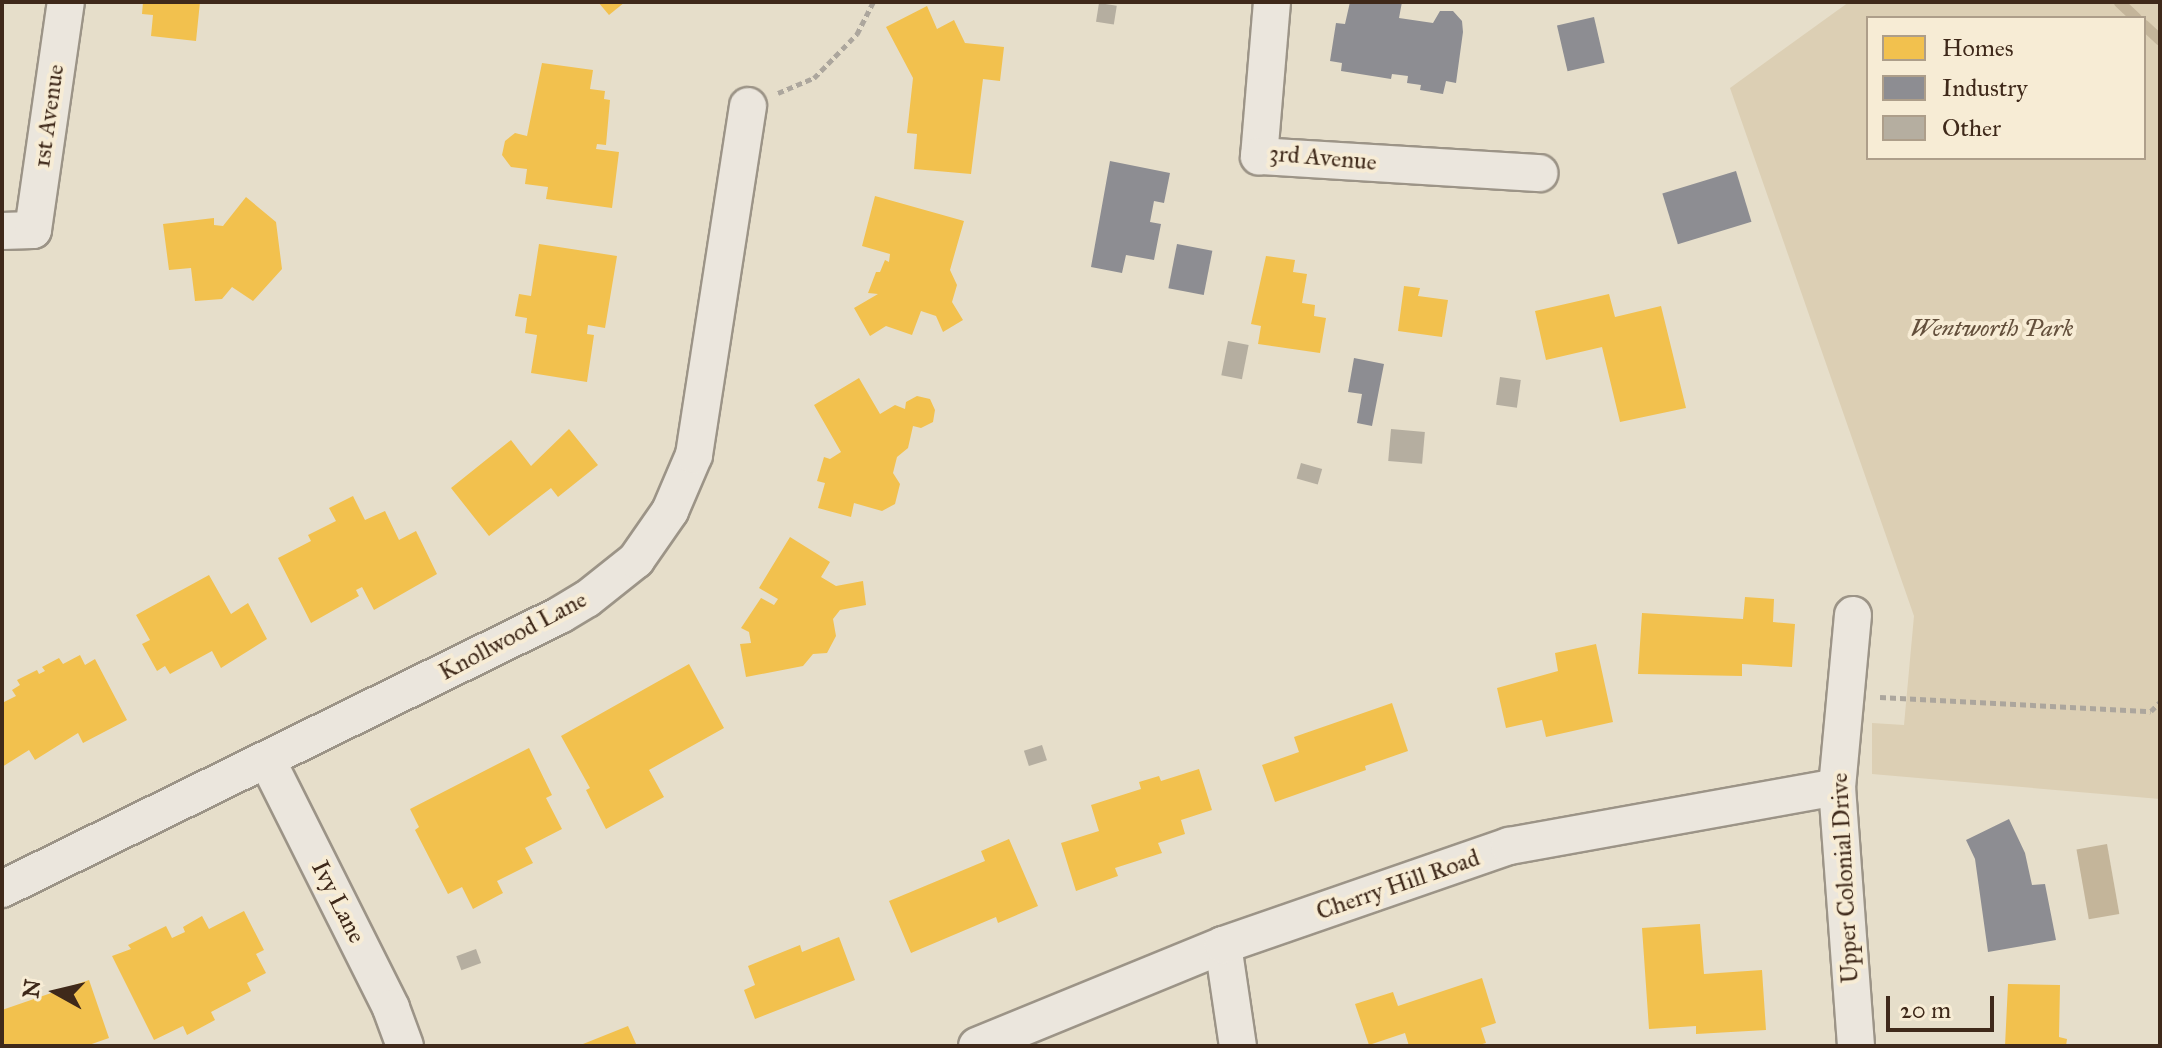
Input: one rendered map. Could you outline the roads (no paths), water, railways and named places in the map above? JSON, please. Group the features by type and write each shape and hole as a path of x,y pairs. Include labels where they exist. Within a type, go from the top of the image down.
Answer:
{"street":[{"name":"1st Avenue","path":"17,230 66,2"},
{"name":"3rd Avenue","path":"1272,2 1259,156 1539,173"},
{"name":"Knollwood Lane","path":"2,889 560,615 587,599 636,560 670,511 694,455 748,106"},
{"name":"Upper Colonial Drive","path":"1853,615 1843,695 1837,787 1856,1046"},
{"name":"Ivy Lane","path":"267,760 391,1008 405,1046"},
{"name":"Cherry Hill Road","path":"977,1046 1223,945 1509,846 1837,787"},
{"path":"1223,945 1238,1046"}],"waterway":[{"path":"2119,2 2134,16"},
{"path":"2146,27 2160,40"}],"park label":[{"name":"Wentworth Park","path":"1992,329"}]}
